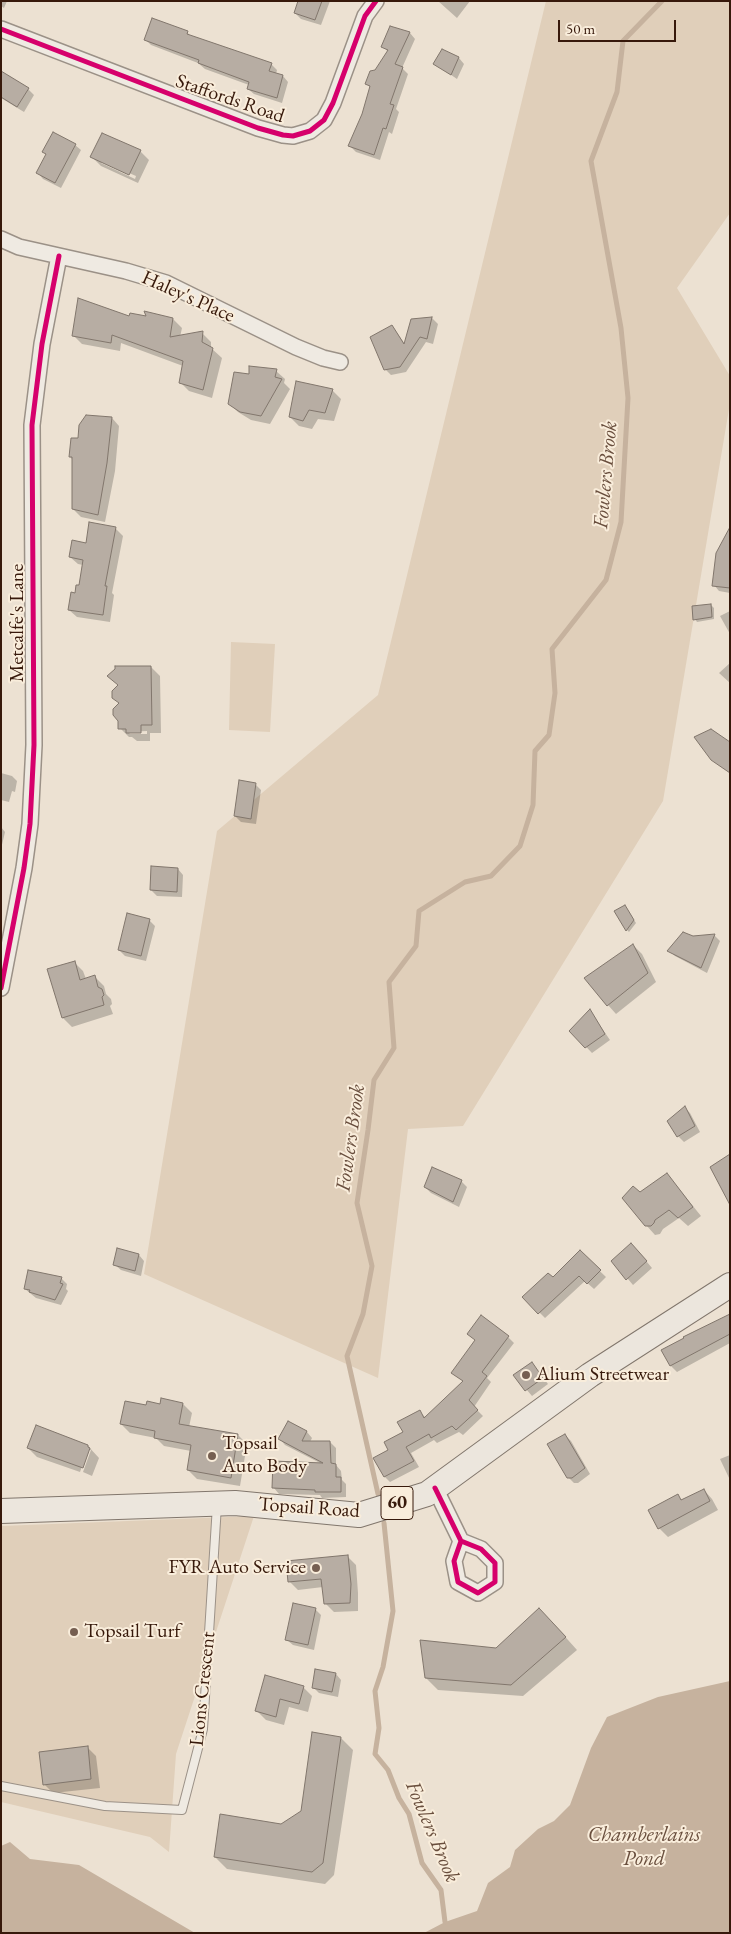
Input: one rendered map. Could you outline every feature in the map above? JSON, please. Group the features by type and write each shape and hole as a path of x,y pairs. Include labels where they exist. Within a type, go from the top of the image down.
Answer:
{"main road":[{"name":"Topsail Road","path":"1,1511 235,1503 359,1515 427,1494 590,1375 730,1285"}],"street":[{"name":"Staffords Road","path":"1,29 251,126 277,134 293,136 310,131 324,120 333,103 365,16 376,1"},
{"name":"Haley's Place","path":"1,239 19,247 126,271 166,283 296,348 340,362"},
{"name":"Metcalfe's Lane","path":"1,988 24,868 30,824 34,767 32,425 42,344 59,256"},
{"path":"435,1488 461,1541"}],"lane":[{"name":"Lions Crescent","path":"1,1786 106,1806 182,1810 203,1729 217,1503"}],"shaded area":[{"path":"546,1 730,1 730,213 677,288 730,376 730,403 663,801 463,1126 408,1129 378,1378 144,1274 217,831 378,695"},
{"path":"231,642 275,644 270,732 229,730"},
{"path":"254,1516 176,1754 169,1852 150,1837 1,1802 1,1526"}],"water":[{"name":"Chamberlains Pond","path":"730,1681 730,1933 424,1933 445,1922 477,1911 488,1883 510,1867 515,1850 538,1829 554,1821 570,1805 591,1748 607,1717 658,1697"},
{"path":"10,1842 30,1859 79,1865 195,1933 1,1933 1,1846"}],"building":[{"path":"298,1 322,1 315,20 294,13"},
{"path":"152,18 188,31 187,34 272,63 269,71 283,75 277,98 247,89 249,82 198,63 199,60 144,40"},
{"path":"390,26 410,32 395,64 403,67 390,104 394,105 386,129 383,128 374,155 348,146 362,114 370,86 365,84 370,71 375,70 388,50 381,47"},
{"path":"442,49 459,57 451,75 433,64"},
{"path":"1,71 29,88 17,107 1,97"},
{"path":"53,132 76,144 55,183 36,173 46,154 42,152"},
{"path":"102,133 141,150 129,175 90,157"},
{"path":"78,298 129,316 130,313 146,316 144,311 173,318 170,337 203,331 202,342 213,348 203,390 179,383 183,361 112,335 111,343 72,336"},
{"path":"432,317 427,339 420,337 400,367 384,370 370,337 392,325 404,344 411,319"},
{"path":"249,366 277,369 275,377 282,379 261,416 240,412 228,404 234,372 249,374"},
{"path":"296,381 333,389 325,413 309,410 303,421 289,417"},
{"path":"86,415 112,417 107,463 98,515 72,509 72,457 69,457 71,438 78,438 79,425"},
{"path":"89,522 116,527 105,586 107,586 103,615 68,610 71,592 75,593 76,585 79,585 83,560 69,557 72,540 86,543"},
{"path":"730,527 730,588 712,586 716,553"},
{"path":"711,604 712,617 693,620 692,606"},
{"path":"115,666 151,666 152,725 141,725 141,733 126,733 126,729 118,729 118,721 113,715 113,709 119,703 112,698 112,691 118,685 107,676 115,669"},
{"path":"711,729 730,742 730,773 711,760 694,737"},
{"path":"239,780 256,783 251,819 234,816"},
{"path":"151,866 178,868 177,892 150,890"},
{"path":"625,905 634,920 626,931 614,911"},
{"path":"127,913 150,919 141,956 118,950"},
{"path":"683,932 693,936 715,934 701,968 667,951"},
{"path":"633,944 648,973 607,1006 584,978"},
{"path":"75,961 80,980 95,975 98,987 102,989 104,995 102,997 104,1005 62,1018 47,969"},
{"path":"590,1009 605,1034 585,1048 569,1031"},
{"path":"685,1106 695,1126 677,1137 667,1121"},
{"path":"730,1154 730,1205 710,1167"},
{"path":"432,1167 462,1180 453,1202 424,1187"},
{"path":"667,1173 693,1207 678,1218 669,1210 655,1220 651,1226 645,1226 622,1198 633,1186 640,1192"},
{"path":"631,1243 647,1261 626,1280 611,1261"},
{"path":"117,1248 139,1254 135,1271 113,1265"},
{"path":"580,1250 601,1270 587,1284 579,1276 538,1314 522,1297 548,1273 553,1277"},
{"path":"28,1270 62,1277 60,1283 63,1284 55,1300 24,1289"},
{"path":"730,1314 730,1334 670,1366 661,1350"},
{"path":"481,1315 509,1336 482,1372 487,1376 469,1400 478,1410 456,1430 452,1426 431,1438 429,1434 406,1447 414,1461 384,1477 373,1458 388,1450 384,1442 403,1432 397,1422 420,1410 424,1418 463,1381 451,1373 475,1340 467,1334"},
{"path":"532,1362 543,1378 525,1391 513,1375"},
{"path":"161,1398 183,1403 179,1424 238,1434 231,1478 187,1470 191,1445 154,1438 155,1431 120,1424 125,1401 146,1405 147,1401 160,1404"},
{"path":"288,1421 307,1431 302,1441 330,1441 331,1463 336,1464 336,1477 341,1477 341,1492 315,1492 315,1490 272,1488 273,1461 323,1463 278,1439"},
{"path":"36,1425 88,1445 90,1448 83,1468 27,1448"},
{"path":"565,1434 585,1468 572,1478 567,1478 547,1444"},
{"path":"704,1489 710,1501 658,1529 648,1510 678,1494 681,1500"},
{"path":"348,1555 351,1584 350,1603 324,1604 321,1579 288,1582 286,1561"},
{"path":"293,1603 316,1608 308,1645 285,1640"},
{"path":"539,1608 566,1637 511,1685 425,1678 420,1640 496,1648"},
{"path":"315,1669 336,1673 332,1692 312,1688"},
{"path":"265,1675 304,1686 299,1704 280,1699 276,1717 255,1711"},
{"path":"312,1732 341,1737 323,1863 312,1872 214,1857 220,1814 281,1824 301,1811"},
{"path":"88,1746 91,1779 43,1785 39,1752"}],"waterway":[{"name":"Fowlers Brook","path":"378,1494 347,1356 363,1314 372,1266 357,1203 374,1080 394,1048 389,982 416,946 419,911 465,882 491,876 520,846 533,805 535,751 549,735 555,693 552,649 606,580 621,522 628,398 621,328 591,161 617,92 623,41 662,1"},
{"name":"Fowlers Brook","path":"384,1523 393,1611 383,1667 375,1691 379,1728 375,1754 388,1770 399,1798 409,1814 422,1863 441,1890 445,1922"}],"cycle path":[{"path":"1,29 258,128 293,136 310,131 324,120 333,103 365,16 376,1"},
{"path":"1,988 24,868 30,824 34,745 32,425 42,344 59,256"},
{"path":"435,1488 461,1541 481,1549 495,1563 495,1582 478,1593 458,1582 454,1561 461,1541"}],"place":[{"name":"Alium Streetwear","path":"526,1375"},
{"name":"Topsail Auto Body","path":"212,1456"},
{"name":"FYR Auto Service","path":"316,1568"},
{"name":"Topsail Turf","path":"74,1632"}]}
